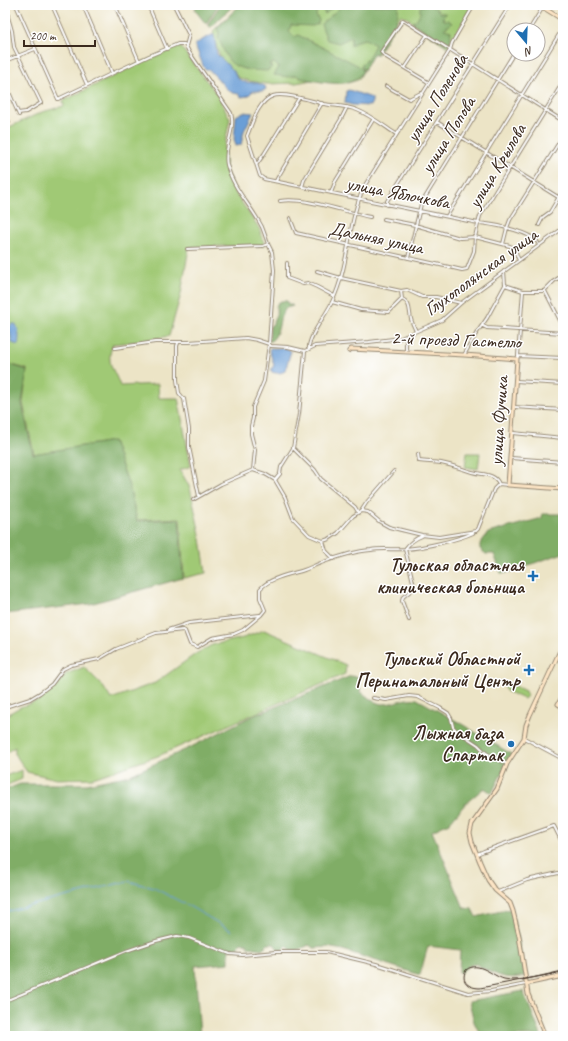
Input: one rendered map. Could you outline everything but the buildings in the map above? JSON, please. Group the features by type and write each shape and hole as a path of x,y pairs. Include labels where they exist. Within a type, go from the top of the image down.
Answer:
{"street":[{"path":"5,83 18,114 26,112 41,103 24,71 14,47 12,31 7,17 8,5"},
{"path":"16,5 58,99 112,73 181,43 186,46 195,62 231,113 232,124 227,146 227,164 235,186 262,227 272,252 274,270 270,345 264,381 253,407 251,426 251,434 255,450 253,470"},
{"path":"52,5 87,85"},
{"path":"83,5 112,73"},
{"path":"115,5 139,61"},
{"path":"148,5 167,49"},
{"path":"174,5 189,35 186,46"},
{"path":"309,348 310,339 321,323 332,302 341,278 356,214 358,199 365,184 450,50 452,43 474,5"},
{"name":"улица Поленова","path":"387,205 387,201 510,5"},
{"path":"539,5 563,20"},
{"path":"534,22 543,7"},
{"path":"428,83 386,57 381,52 403,20 563,120"},
{"path":"447,216 563,28"},
{"path":"405,68 427,35"},
{"path":"5,61 35,49"},
{"name":"улица Попова","path":"408,259 421,204 509,62"},
{"name":"улица Крылова","path":"467,269 474,251 475,237 480,216 563,82"},
{"path":"386,86 409,99 422,92"},
{"path":"257,164 247,136 260,109 268,99 274,96 315,100 322,103 357,110 396,134"},
{"path":"257,164 299,98"},
{"path":"276,182 322,103"},
{"path":"302,187 304,180 341,120 347,107"},
{"path":"330,193 335,182 373,120"},
{"path":"5,124 9,122"},
{"path":"436,122 558,198"},
{"path":"503,244 507,228 563,136"},
{"name":"улица Яблочкова","path":"257,164 260,176 263,179 478,223 493,224 535,239 539,245"},
{"path":"539,224 543,217 550,212 563,190"},
{"name":"улица Яблочкова","path":"280,201 290,199 337,208 370,217"},
{"name":"Дальняя улица","path":"290,218 296,233 408,259 462,270 467,269"},
{"name":"улица Яблочкова","path":"384,219 415,225 460,238 475,237 503,244 515,248 516,256 520,260"},
{"name":"Глухополянская улица","path":"304,351 315,346 369,342 406,336 442,320 461,303 563,228"},
{"path":"187,249 263,246 268,244"},
{"path":"287,263 287,278 303,284 308,283 334,296"},
{"path":"317,270 341,278 401,291 407,290 422,297 436,297 461,303"},
{"path":"464,355 505,285 504,271"},
{"path":"505,285 523,291 544,291 554,281 563,275"},
{"path":"401,291 402,299 409,305 411,320 416,332"},
{"path":"517,358 523,291"},
{"path":"544,291 563,326"},
{"path":"332,302 361,310 389,312 402,299"},
{"path":"482,326 487,328 520,331 563,333"},
{"path":"406,336 406,352"},
{"path":"115,348 155,342 178,343 246,338 270,345 304,351 299,414 293,448 281,467 280,474 275,481"},
{"path":"178,343 176,346 177,380 179,393 184,399 189,429 189,447 199,496"},
{"name":"2-й проезд Гастелло","path":"349,351 351,349 517,358 563,358"},
{"name":"улица Фучика","path":"508,485 513,433 517,358"},
{"path":"516,381 563,384"},
{"path":"514,407 563,410"},
{"path":"513,433 563,438"},
{"path":"293,448 315,470 321,479 359,512"},
{"path":"418,454 419,461 441,463 463,468 471,472 489,475 496,478 499,484"},
{"path":"511,458 563,462"},
{"path":"193,500 221,484 253,470 265,474 275,481 285,497 293,518 309,535 323,541 338,533 348,521 359,512 394,471"},
{"path":"499,484 563,489"},
{"path":"5,707 30,699 40,693 52,684 58,675 67,667 99,659 126,644 156,632 185,631 190,644 197,647 212,638 234,634 243,630 265,610 260,598 260,589 274,579 334,559 372,549 405,549 426,546 464,537 473,533 478,529 494,489 499,484"},
{"path":"365,504 368,512 383,525 422,536 439,537 473,533"},
{"path":"359,512 368,512"},
{"path":"409,620 402,597 413,589 414,586 405,549 409,543 422,536"},
{"path":"323,541 326,551 334,559"},
{"path":"164,631 189,623 261,615"},
{"path":"545,1036 528,994 526,975 513,911 510,903 488,880 470,833 472,824 497,789 508,764 524,738 526,725 530,715 559,653 563,648"},
{"path":"373,698 386,700 409,696 418,697 448,713 453,727 457,731 478,745 486,753 508,764"},
{"path":"563,696 558,704 563,707"},
{"path":"524,738 563,759"},
{"path":"477,854 484,850 554,826 563,844"},
{"path":"498,892 527,880 563,872"},
{"path":"5,1001 129,950 177,936 189,938 231,954 242,955 276,952 326,952 376,964 468,994 563,976"}],"green space":[{"path":"196,5 218,5 206,24 195,10"},
{"path":"220,5 234,5 210,28 208,24"},
{"path":"240,5 473,5 448,47 401,15 377,55 374,53 358,80 348,83 322,78 296,83 267,84 237,77 221,59 218,51 213,31"},
{"path":"240,5 336,5 325,14 322,9 317,10 316,15 319,20 318,24 313,26 291,25 289,32 295,37 298,35 359,66 363,70 359,77 352,81 344,83 326,83 300,78 297,75 289,77 274,75 279,67 274,63 269,65 272,67 267,71 251,70 236,66 228,59 218,38 219,34 217,28"},
{"path":"343,5 398,5 397,18 392,31 376,54 374,53 364,70 361,66 375,45 365,39 357,41 351,46 351,37 339,43 327,40 321,24"},
{"path":"429,5 437,9 440,13 446,14 443,17 444,20 448,20 452,23 444,29 451,31 450,42 446,44 412,22 416,20 420,14 420,7"},
{"path":"180,46 219,97 230,119 224,147 226,171 236,194 259,228 265,245 189,247 181,294 169,336 113,344 111,351 111,366 120,386 158,384 159,398 178,398 191,466 180,470 190,488 201,539 206,573 184,578 180,518 137,520 129,486 113,441 34,454 23,403 27,369 5,363 5,129 42,112 64,106 63,101 134,66"},
{"path":"281,301 287,301 289,305 293,306 286,308 281,317 276,334 270,342 270,326 273,324 276,316 277,304"},
{"path":"5,363 27,370 22,403 33,454 113,441 129,486 137,521 179,519 183,578 90,604 5,614 5,481 8,480 5,471"},
{"path":"467,453 480,453 478,469 465,467"},
{"path":"542,514 563,514 563,553 506,573 501,573 494,554 486,554 480,549 480,544 488,533 542,518"},
{"path":"264,630 346,665 345,674 158,756 93,778 57,779 27,772 15,754 15,747 5,753 5,716 20,707 38,701 54,688 66,674 84,667 102,685 111,699 155,683 197,653 212,645 243,638"},
{"path":"351,676 358,677 361,692 377,703 387,704 407,699 417,699 511,754 492,793 484,788 466,803 449,823 432,831 464,908 472,909 476,917 510,909 518,936 525,976 511,978 499,976 476,964 468,966 462,972 459,972 460,950 428,946 420,975 343,950 327,947 314,948 309,945 298,950 291,950 286,946 283,950 279,950 274,944 268,944 262,949 249,947 247,943 241,943 238,948 229,948 229,963 195,966 200,1036 5,1036 5,790 20,784 87,784 130,775 191,747 248,718"},
{"path":"507,684 511,684 525,691 527,696 524,699 506,691 504,687"},
{"path":"22,770 22,779 5,786 5,776"},
{"path":"523,991 541,1035 540,1036 497,1036 496,1034 479,1032 474,1022 469,1001"}],"water":[{"path":"214,35 217,54 234,71 237,78 244,82 257,83 265,86 266,89 263,91 253,91 248,96 241,97 239,94 231,92 227,89 215,76 204,68 195,45"},
{"path":"349,90 372,98 370,106 345,103 346,91"},
{"path":"243,112 253,113 244,131 241,145 236,146 234,139 236,116"},
{"path":"12,324 16,324 18,329 18,345 12,343 9,327"},
{"path":"270,348 287,348 291,351 285,371 279,373 272,372 271,370 274,365 269,350"}],"waterway":[{"path":"5,912 128,881 154,888 232,931"}],"tram line":[{"path":"563,971 533,978 525,979 517,980 510,980 499,977 481,968 471,967 466,970 464,978 467,984 472,987 480,988 563,972"}],"place":[{"name":"Тульская областная клиническая больница","path":"533,576"},
{"name":"Тульский Областной Перинатальный Центр","path":"529,670"},
{"name":"Лыжная база Спартак","path":"511,744"}]}
